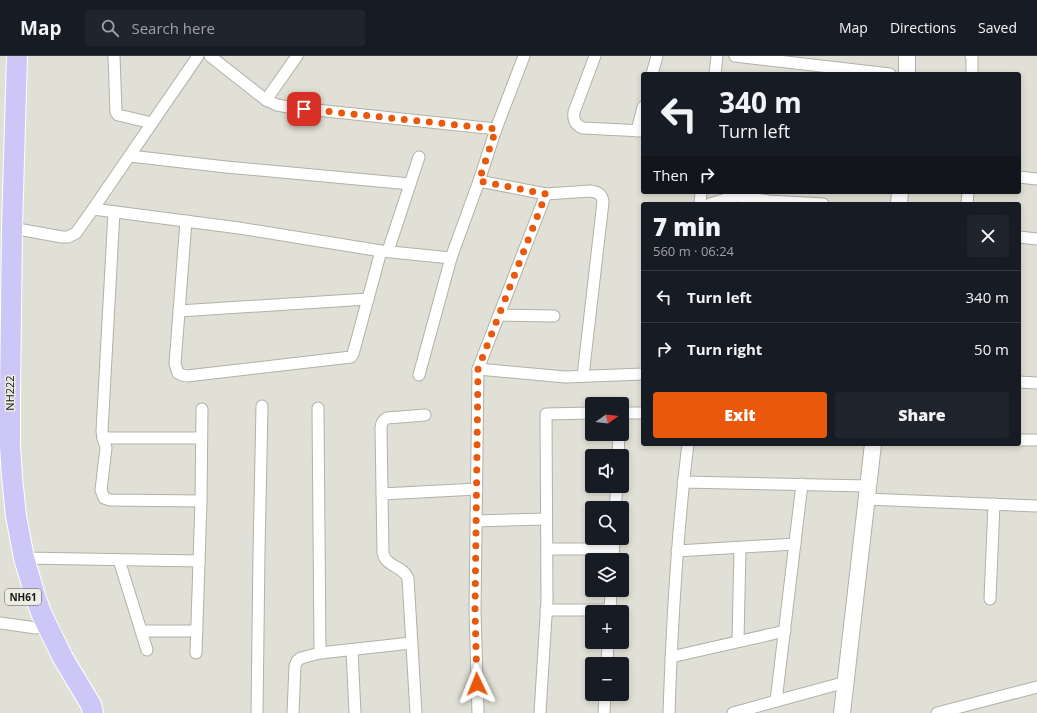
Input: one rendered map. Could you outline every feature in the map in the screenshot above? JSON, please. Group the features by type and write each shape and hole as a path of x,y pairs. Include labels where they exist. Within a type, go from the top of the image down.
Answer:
{"highway":[{"path":"0,341 8,56"},
{"name":"NH222","path":"17,56 12,228 10,446 16,516 24,558 42,615 63,658 91,705 93,713"},
{"name":"NH61","path":"0,468 5,518 12,559 25,604 36,628 84,713"}],"street":[{"path":"114,56 117,114 152,122"},
{"path":"12,228 62,237 68,237 76,233 198,56"},
{"path":"210,56 266,100 277,105 496,129"},
{"path":"266,100 297,56"},
{"path":"419,375 451,258 496,129 524,56"},
{"path":"595,56 574,112 573,118 575,123 583,128 640,131"},
{"path":"653,72 657,56"},
{"path":"715,72 718,56"},
{"path":"735,56 873,72"},
{"path":"907,72 908,56"},
{"path":"971,56 972,72"},
{"path":"130,156 226,167 410,184"},
{"path":"186,221 175,364 178,373 187,376 351,357 384,251 419,157"},
{"path":"1021,177 1037,179"},
{"path":"479,181 546,194 590,192 600,194 603,202 583,376"},
{"path":"478,713 475,611 478,369 546,194"},
{"path":"716,202 736,196 768,202"},
{"path":"93,209 239,228 384,251 451,258"},
{"path":"114,212 102,431 106,448 102,490 104,498 110,500 201,501"},
{"path":"1021,237 1037,239"},
{"path":"179,311 368,299"},
{"path":"499,315 554,316"},
{"path":"478,369 565,377 641,374"},
{"path":"1021,382 1037,383"},
{"path":"257,713 262,406"},
{"path":"318,408 320,653"},
{"path":"196,653 201,501 202,409"},
{"path":"540,713 546,610 546,414 585,413"},
{"path":"629,413 641,413"},
{"path":"416,713 408,578 406,573 384,558 383,553 382,423 384,419 388,418 425,415"},
{"path":"103,438 201,438"},
{"path":"1021,440 1037,440"},
{"path":"669,713 678,551 683,482 688,446"},
{"path":"842,713 872,446"},
{"path":"683,482 802,484 867,492 994,504 1037,506"},
{"path":"776,701 802,484"},
{"path":"382,494 477,489"},
{"path":"990,599 994,504"},
{"path":"476,521 546,520"},
{"path":"678,551 795,544"},
{"path":"547,549 591,545"},
{"path":"738,642 740,548"},
{"path":"24,558 199,561"},
{"path":"119,560 147,650"},
{"path":"546,610 585,611"},
{"path":"0,623 36,628"},
{"path":"141,631 197,631"},
{"path":"671,657 785,631"},
{"path":"293,713 295,666 297,661 301,658 320,653 411,643"},
{"path":"352,650 355,713"},
{"path":"733,713 846,682"},
{"path":"937,713 1037,687"},
{"path":"604,713 605,701"}],"route":[{"path":"304,109 496,129 479,181 546,194 478,369 475,611 477,684"}]}
